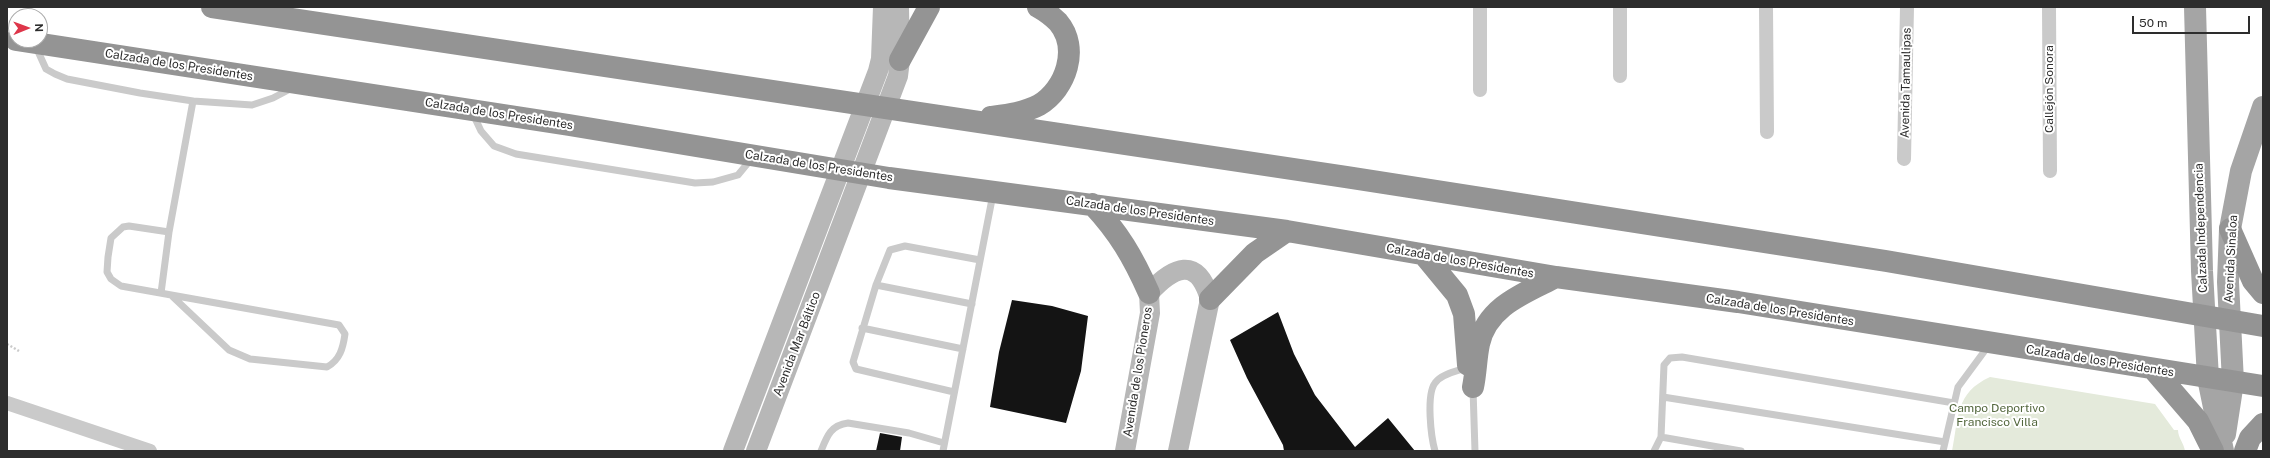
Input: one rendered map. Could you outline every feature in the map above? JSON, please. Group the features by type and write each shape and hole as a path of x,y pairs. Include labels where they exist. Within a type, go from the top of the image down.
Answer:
{"highway":[{"path":"212,7 1870,258 2263,326"},
{"path":"899,68 928,7"},
{"path":"972,121 1020,112 1039,105 1056,91 1065,77 1069,57 1066,38 1058,23 1038,7"},
{"name":"Calzada de los Presidentes","path":"48,45 471,110 889,178 1287,231 1424,256 1556,277 1738,302 1990,344 2263,386"},
{"path":"1092,204 1113,227 1125,245 1149,293"},
{"path":"2230,229 2253,281 2263,293"},
{"path":"1210,299 1255,253 1287,231"},
{"path":"1424,256 1457,295 1464,314 1470,377"},
{"path":"1470,377 1477,369 1479,344 1485,326 1508,302 1556,277"},
{"path":"2154,370 2198,421 2219,450"},
{"path":"2245,451 2250,438 2263,424"}],"main road":[{"name":"Calzada Independencia","path":"2195,7 2204,317 2208,378 2219,450"},
{"name":"Avenida Sinaloa","path":"2233,382 2228,282 2230,229 2241,171 2263,107"},
{"path":"2219,450 2233,382"}],"street":[{"name":"Avenida Mar Báltico","path":"734,451 878,71 881,59 883,7"},
{"path":"899,7 899,68"},
{"path":"1480,7 1480,90"},
{"path":"1620,7 1620,76"},
{"path":"1766,7 1767,132"},
{"name":"Avenida Tamaulipas","path":"1904,159 1907,7"},
{"name":"Callejón Sonora","path":"2049,7 2050,171"},
{"name":"Avenida Mar Báltico","path":"756,451 899,68"},
{"path":"1149,293 1163,278 1172,272 1182,270 1192,272 1201,278 1210,299 1178,451"},
{"name":"Avenida de los Pioneros","path":"1125,451 1150,313 1149,293"},
{"path":"7,403 144,450"}],"lane":[{"path":"28,48 46,69 67,79 193,101 252,104 273,98 299,84"},
{"path":"161,293 169,232 193,101"},
{"path":"471,110 481,131 494,146 516,154 549,161 695,183 713,182 738,175 755,156"},
{"path":"943,451 994,192"},
{"path":"169,232 123,227 111,238 107,272 112,279 121,286 339,325 345,334 344,345 336,360 327,367 250,359 229,350 217,341 172,296"},
{"path":"954,392 854,367 852,362 887,254 894,247 905,246 980,260"},
{"path":"876,285 972,304"},
{"path":"862,328 963,349"},
{"path":"1943,451 1958,387 1963,378 1990,344"},
{"path":"1654,451 1661,437 1663,397 1662,378 1664,365 1670,358 1682,357 1954,403"},
{"path":"1435,451 1430,403 1435,383 1444,376 1470,377 1475,451"},
{"path":"1663,397 1945,442"},
{"path":"821,451 832,428 838,424 848,423 909,433 944,443"},
{"path":"1661,437 1741,451"}],"path":[{"path":"7,344 19,350"}],"green space":[{"name":"Campo Deportivo Francisco Villa","path":"1990,377 2155,404 2174,430 2178,430 2185,451 1952,451 1960,407 1964,398 1979,383"}],"building":[{"path":"1012,300 1052,306 1088,316 1081,371 1066,423 990,407 999,352"},
{"path":"1278,312 1294,354 1315,395 1355,447 1388,418 1415,451 1284,451 1283,445 1247,378 1230,340"},
{"path":"880,433 902,437 900,451 876,451"}]}
